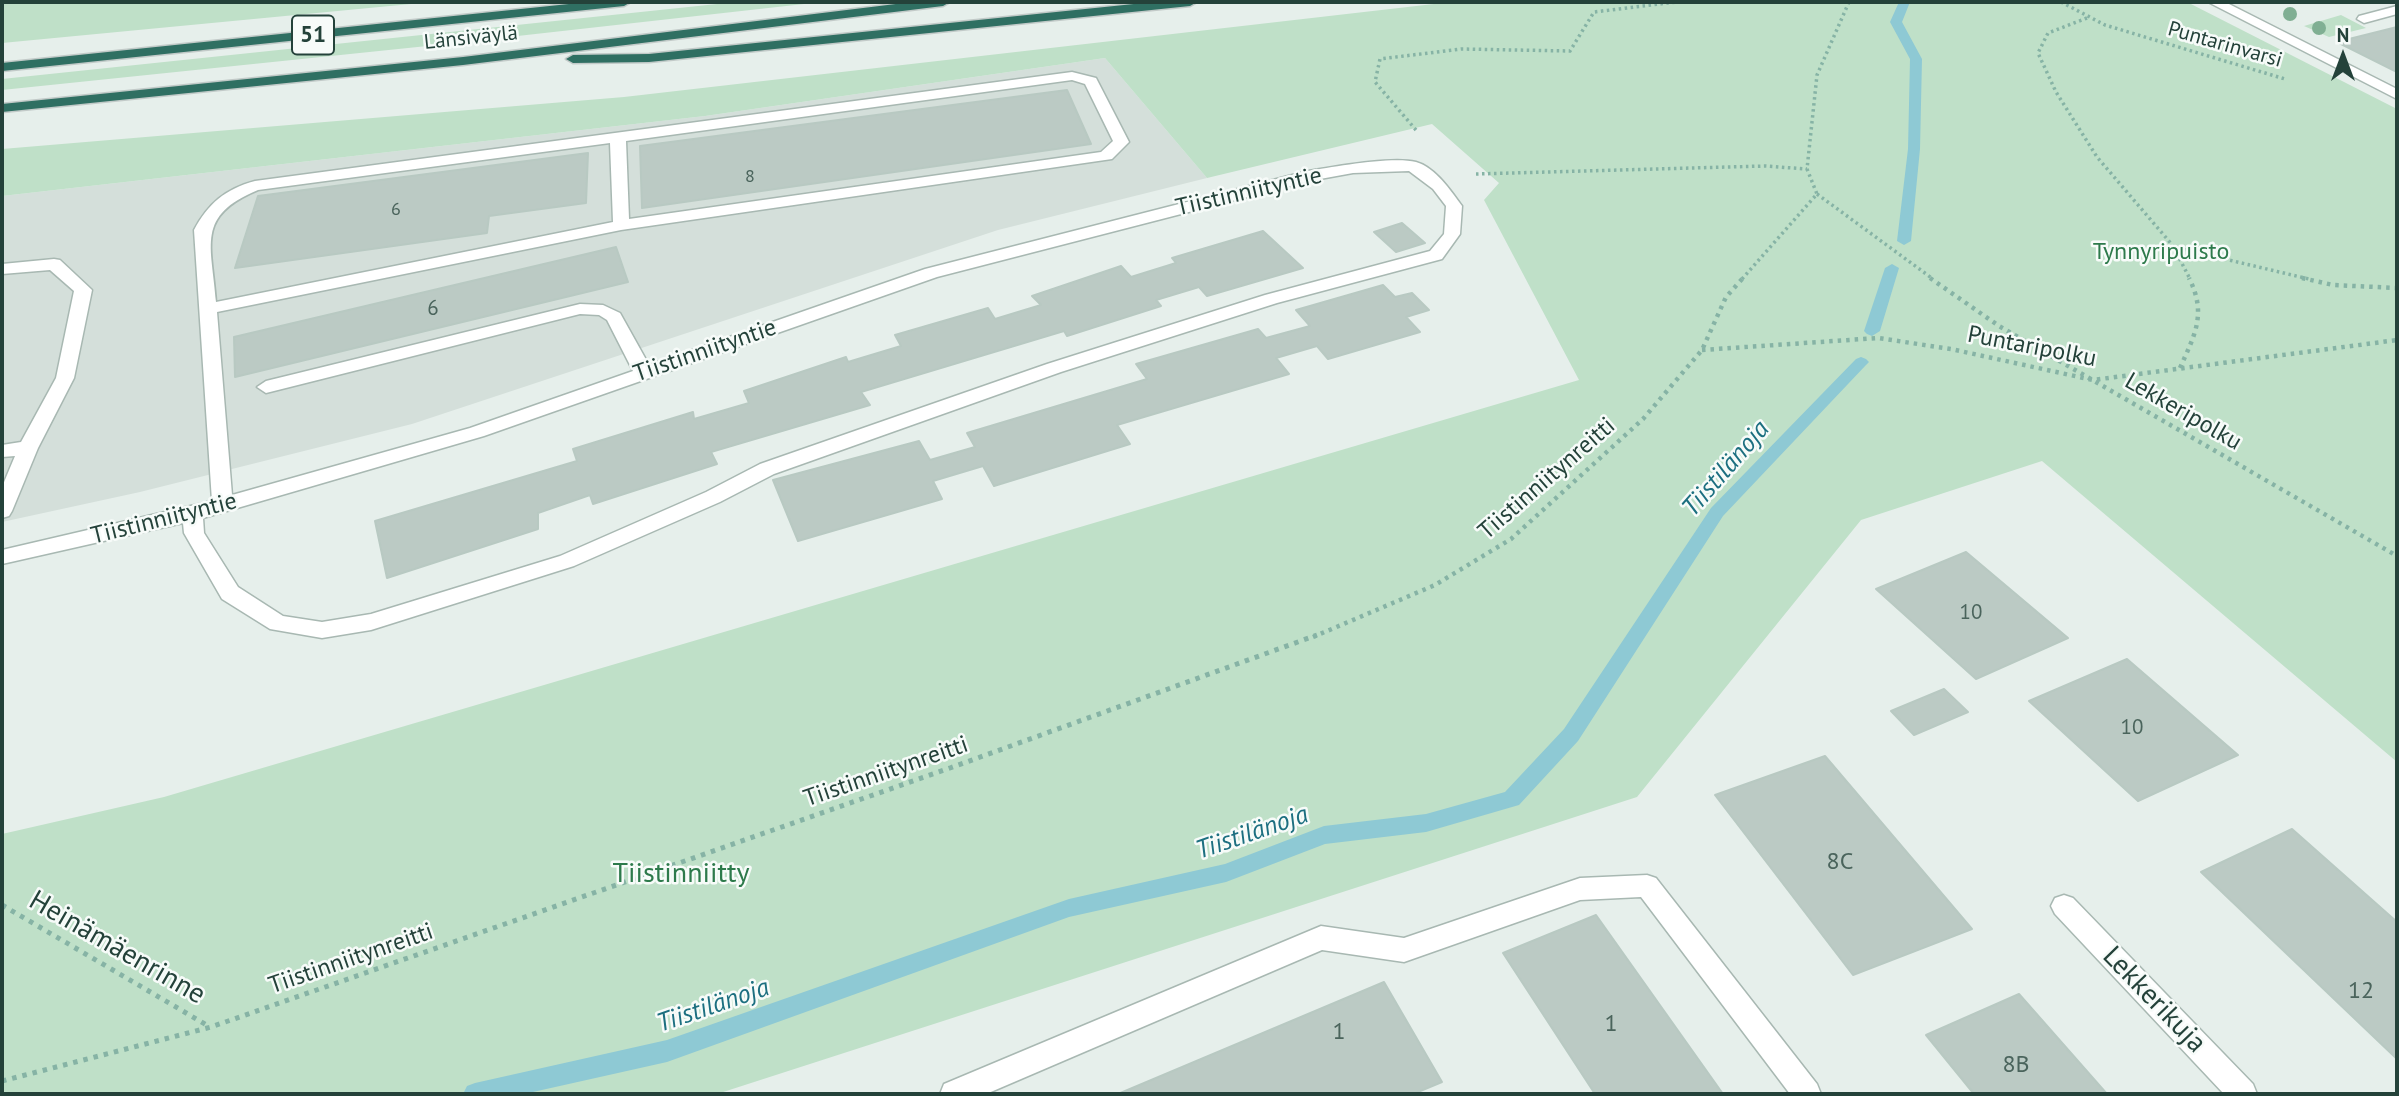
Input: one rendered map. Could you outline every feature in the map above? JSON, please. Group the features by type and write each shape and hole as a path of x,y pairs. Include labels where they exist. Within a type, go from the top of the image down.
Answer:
{"highway":[{"name":"Länsiväylä","path":"2,66 624,2"},
{"name":"Länsiväylä","path":"2,108 463,61 943,2"},
{"path":"463,61 649,58 1190,2"}],"street":[{"path":"2215,2 2397,94"},
{"path":"2364,19 2397,10"},
{"path":"208,309 621,225 1106,156 1121,142 1091,81 1072,76 255,186 229,196 213,210 202,230 208,309 223,505"},
{"path":"618,137 621,225"},
{"path":"192,514 194,533 230,593 278,623 322,630 371,622 567,561 713,497 767,469 1054,368 1272,299 1436,255 1452,234 1454,206 1438,186 1413,166"},
{"name":"Tiistinniityntie","path":"2,558 192,514 477,432 931,272 1308,176 1353,168 1413,166"},
{"path":"2,269 54,264 83,290 65,378 28,448 2,511"},
{"path":"265,387 580,309 603,310 614,317 644,373"},
{"path":"2,451 28,448"},
{"path":"954,1094 1321,938 1404,950 1580,889 1647,886 1807,1094"},
{"name":"Lekkerikuja","path":"2064,906 2243,1094"}],"path":[{"path":"1419,134 1375,82 1380,59 1461,49 1570,51 1594,12 1676,2"},
{"path":"1817,194 1807,169 1817,75 1849,2"},
{"name":"Puntarinvarsi","path":"2061,2 2087,18 2292,81"},
{"path":"2087,18 2048,33 2038,53 2056,92 2096,157 2174,247 2197,294 2199,324 2180,368"},
{"path":"1413,166 1463,174 1765,166 1807,169"},
{"name":"Tiistinniitynreitti","path":"2,1081 211,1027 1014,745 1335,629 1435,585 1511,539 1643,419 1702,350 1726,297 1817,194"},
{"name":"Lekkeripolku","path":"1817,194 1999,326 2397,556"},
{"path":"2174,247 2333,285 2397,288"},
{"name":"Puntaripolku","path":"1702,350 1878,338 1951,349 2093,380 2397,340"},
{"name":"Heinämäenrinne","path":"2,905 211,1027"}],"shaded area":[{"path":"1105,58 1207,178 998,230 412,424 140,492 2,522 2,196 705,116"}],"green space":[{"path":"2,2 432,2 2,43"},
{"path":"736,2 822,2 2,90 2,79"},
{"name":"Tiistinniitty","path":"1451,2 2187,2 2397,109 2397,762 2042,461 1861,520 1637,797 717,1094 2,1094 2,834 164,797 1579,380 1484,200 1499,183 1432,124 1207,178 1105,58 705,116 2,196 2,149 624,97"},
{"path":"2341,15 2366,28 2329,37 2304,26"}],"building":[{"path":"2397,27 2397,72 2337,42"},
{"path":"1067,90 1091,144 642,208 640,146"},
{"path":"588,153 586,203 489,216 487,233 235,268 258,196"},
{"path":"1402,223 1425,243 1396,252 1374,232"},
{"path":"1263,231 1303,268 1207,296 1199,287 1156,300 1161,306 1067,336 1064,331 861,392 870,405 711,452 717,464 593,504 590,495 538,513 538,529 387,578 375,521 577,461 573,449 693,412 694,419 749,403 744,391 846,357 848,362 901,346 895,335 988,308 995,319 1041,305 1032,296 1121,266 1131,277 1176,263 1172,258"},
{"path":"616,247 628,282 235,377 234,337"},
{"path":"1383,285 1395,297 1412,293 1429,310 1406,317 1420,332 1328,359 1317,346 1276,358 1289,374 1117,425 1130,444 994,486 983,466 933,481 942,499 798,541 773,480 919,441 930,460 975,447 967,433 1147,379 1136,364 1258,329 1266,338 1310,326 1296,310"},
{"path":"1966,552 2068,638 1976,679 1876,589"},
{"path":"2127,659 2238,755 2138,801 2029,701"},
{"path":"1944,689 1968,712 1914,735 1891,711"},
{"path":"1825,756 1972,929 1853,975 1715,795"},
{"path":"2292,829 2397,922 2397,1059 2201,872"},
{"path":"1596,915 1723,1094 1595,1094 1503,953"},
{"path":"1384,982 1442,1082 1413,1094 1118,1094"},
{"path":"2019,994 2107,1094 1974,1094 1926,1035"}],"waterway":[{"name":"Tiistilänoja","path":"1904,2 1896,22 1916,59 1914,149 1904,241"},
{"name":"Tiistilänoja","path":"1872,331 1892,268"},
{"name":"Tiistilänoja","path":"475,1094 667,1051 1069,908 1226,873 1324,835 1426,823 1512,799 1571,735 1717,512 1861,362"}],"park label":[{"name":"Tynnyripuisto","path":"2161,252"}]}
